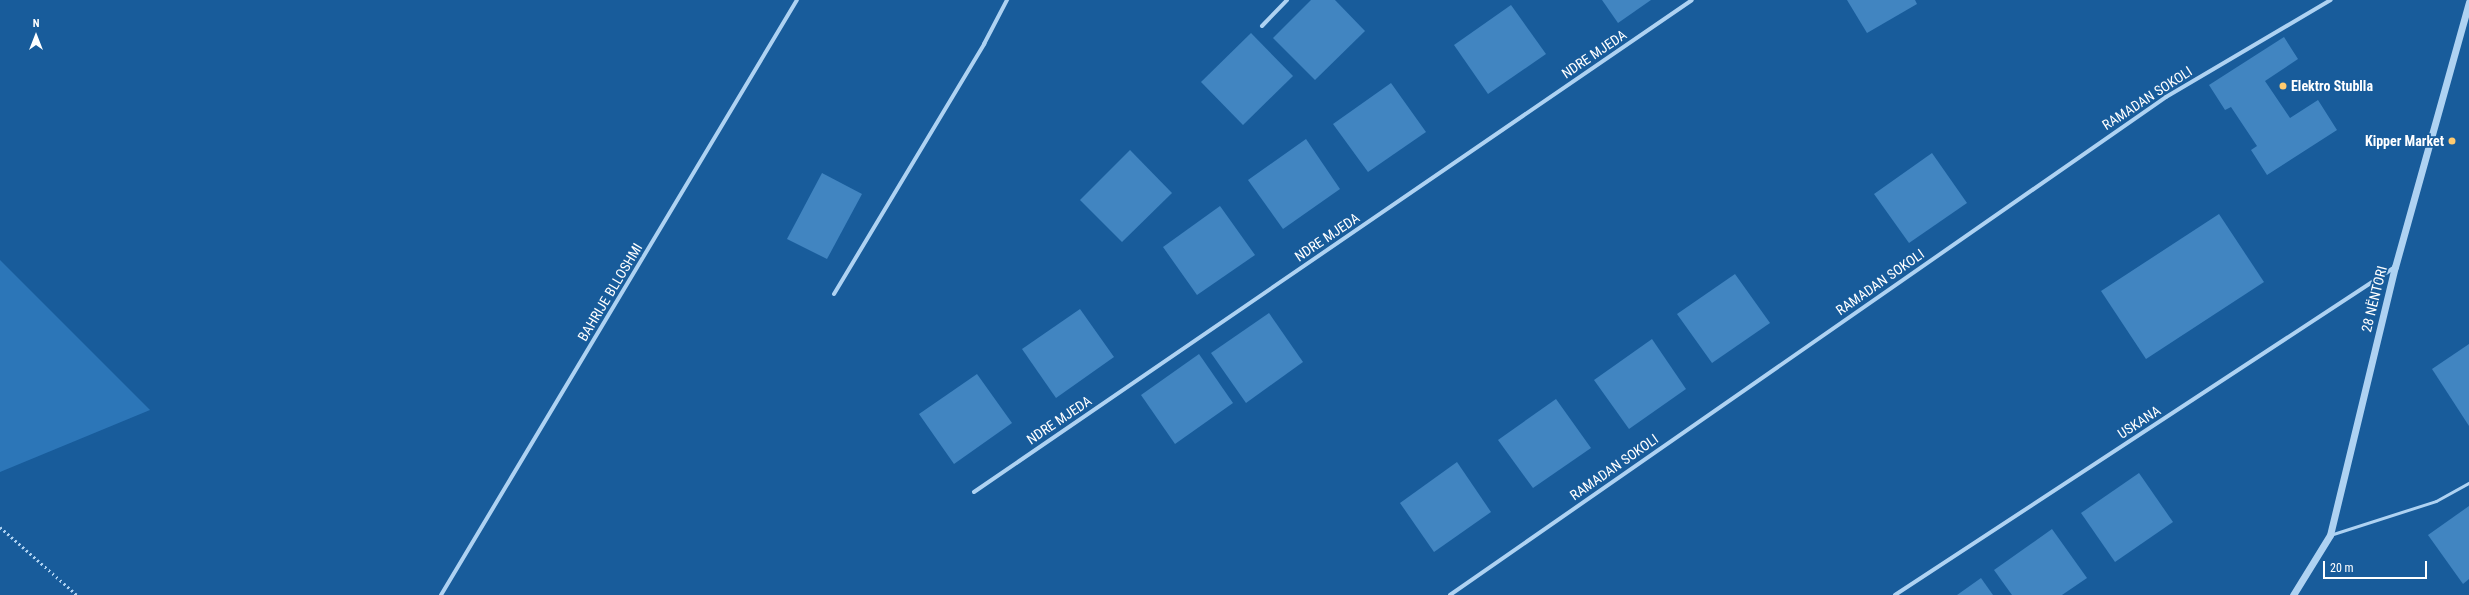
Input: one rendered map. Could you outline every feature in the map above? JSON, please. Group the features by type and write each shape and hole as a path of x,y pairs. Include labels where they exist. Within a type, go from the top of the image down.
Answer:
{"street":[{"name":"BAHRIJE BLLOSHMI","path":"441,595 797,0"},
{"path":"834,294 984,44 1007,0"},
{"path":"1262,26 1287,0"},
{"name":"NDRE MJEDA","path":"974,492 1692,0"},
{"name":"RAMADAN SOKOLI","path":"1450,595 2166,97 2331,0"},
{"name":"28 NËNTORI","path":"2293,595 2330,535 2395,267 2469,2"},
{"name":"USKANA","path":"1895,595 2395,267"}],"lane":[{"path":"2330,535 2436,501 2469,483"}],"path":[{"path":"0,527 76,595"}],"shaded area":[{"path":"0,260 150,410 0,472"}],"building":[{"path":"1311,0 1335,0 1365,31 1315,80 1273,38"},
{"path":"1602,0 1651,0 1618,23"},
{"path":"1847,0 1915,0 1917,4 1867,33"},
{"path":"1511,5 1546,54 1488,94 1454,45"},
{"path":"1251,33 1293,76 1243,125 1201,82"},
{"path":"2284,37 2298,59 2265,81 2290,118 2318,100 2337,130 2267,175 2251,150 2257,146 2231,107 2225,110 2209,85"},
{"path":"1391,83 1426,132 1368,172 1333,124"},
{"path":"1306,139 1340,189 1283,229 1248,180"},
{"path":"1130,150 1172,193 1122,242 1080,200"},
{"path":"1932,153 1967,203 1909,243 1874,194"},
{"path":"822,173 862,194 827,259 787,239"},
{"path":"1220,206 1255,255 1197,295 1163,247"},
{"path":"2219,214 2264,282 2146,359 2101,291"},
{"path":"1735,274 1770,323 1712,363 1677,314"},
{"path":"1080,309 1114,357 1056,398 1022,349"},
{"path":"1269,313 1303,362 1246,403 1211,353"},
{"path":"1652,339 1686,389 1629,429 1594,380"},
{"path":"2469,344 2469,426 2432,369"},
{"path":"1199,354 1233,403 1175,444 1141,395"},
{"path":"977,374 1012,423 954,464 919,414"},
{"path":"1556,399 1591,448 1533,488 1498,440"},
{"path":"1457,462 1491,512 1434,552 1400,503"},
{"path":"2139,473 2173,522 2115,562 2081,513"},
{"path":"2469,506 2469,579 2463,584 2428,535"},
{"path":"2052,529 2087,578 2062,595 2012,595 1994,570"},
{"path":"1981,578 1993,595 1957,595"}],"place":[{"name":"Elektro Stublla","path":"2283,86"},
{"name":"Kipper Market","path":"2452,141"}]}
